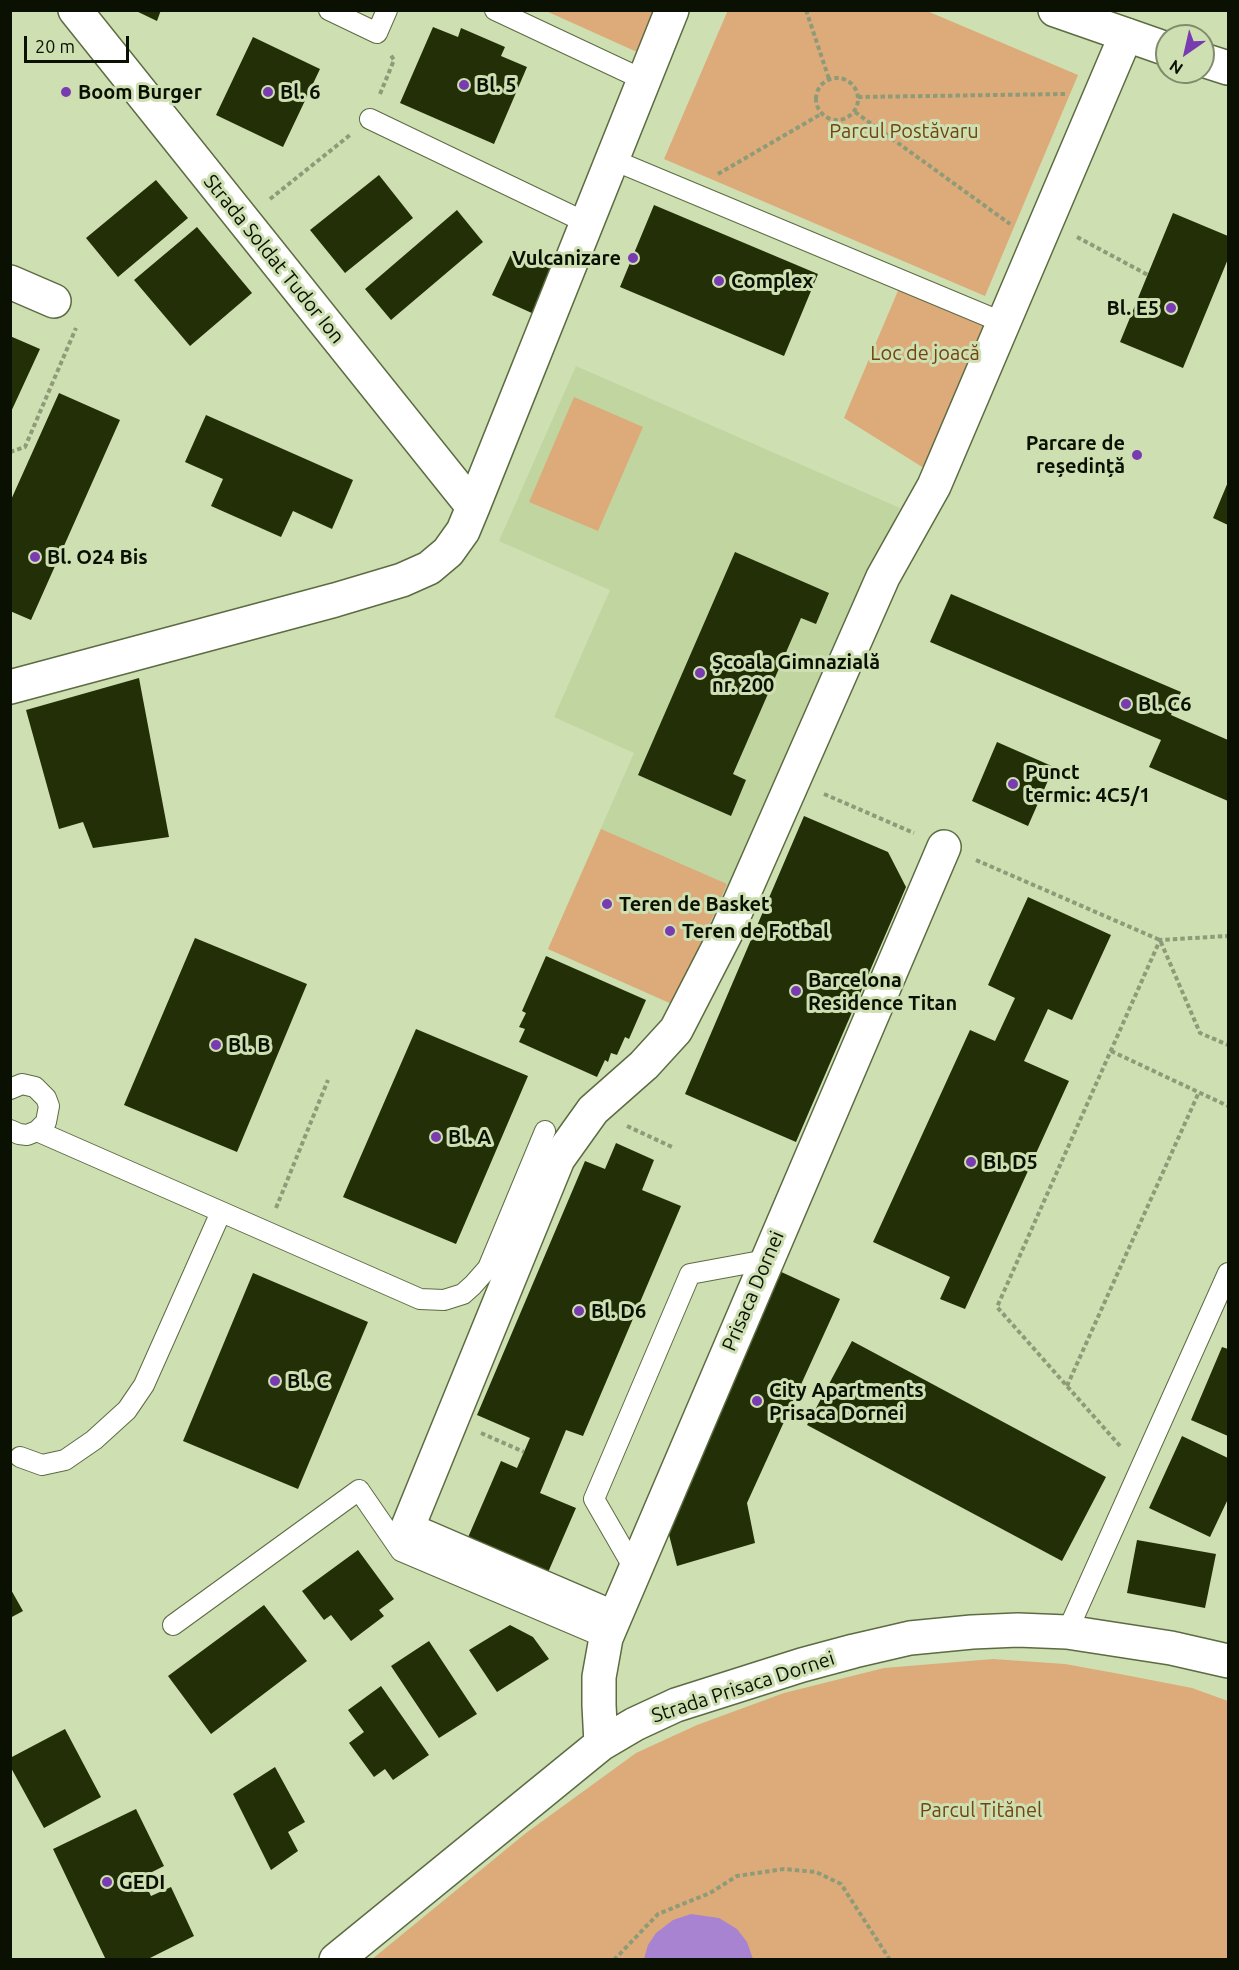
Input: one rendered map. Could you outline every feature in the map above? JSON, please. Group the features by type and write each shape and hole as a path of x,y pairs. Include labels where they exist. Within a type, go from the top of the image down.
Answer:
{"street":[{"name":"Strada Soldat Tudor Ion","path":"75,10 473,507"},
{"path":"10,687 402,580 429,568 448,552 463,531 473,507 672,10"},
{"path":"1055,10 1155,45"},
{"path":"610,1628 407,1529 558,1159 593,1110 644,1065 676,1030 728,929 795,782 883,577 934,486 1126,35"},
{"path":"10,282 54,301"},
{"name":"Prisaca Dornei","path":"601,1744 598,1706 599,1677 610,1628 944,847"},
{"name":"Strada Prisaca Dornei","path":"336,1959 601,1744 635,1724 676,1705 854,1651 910,1638 972,1632 1018,1630 1068,1632 1171,1648 1228,1661"}],"lane":[{"path":"329,10 377,33 387,10"},
{"path":"495,10 644,80"},
{"path":"370,119 587,223"},
{"path":"611,159 1004,323"},
{"path":"10,1089 29,1084 35,1087 46,1098 48,1114 46,1122 37,1131 27,1135 10,1130"},
{"path":"37,1131 420,1299 444,1300 463,1294 488,1268 545,1131"},
{"path":"20,1457 42,1465 65,1460 94,1440 127,1410 144,1385 221,1212"},
{"path":"635,1570 594,1499 690,1274 766,1260"},
{"path":"1068,1632 1228,1273"},
{"path":"173,1625 358,1490 401,1551 610,1628"}],"path":[{"path":"806,10 829,79"},
{"path":"243,220 370,119 394,60 377,33"},
{"path":"829,79 845,79 852,83 858,98 855,112 839,121 821,114 816,99 817,91 829,79"},
{"path":"858,98 1100,94"},
{"path":"855,112 1042,232 1148,275"},
{"path":"688,191 821,114"},
{"path":"10,452 25,447 83,312 54,301"},
{"path":"795,782 1160,940 1228,936"},
{"path":"1160,940 1200,1033 1228,1045"},
{"path":"1128,1454 997,1307 1160,940"},
{"path":"1111,1051 1228,1106"},
{"path":"267,1231 328,1080"},
{"path":"1067,1386 1199,1092"},
{"path":"593,1110 672,1147"},
{"path":"451,1419 524,1452"},
{"path":"614,1959 658,1914 710,1893 737,1876 784,1869 816,1872 841,1884 890,1959"}],"shaded area":[{"name":"Școala Gimnazială nr. 200","path":"576,366 900,508 681,1008 548,949 634,753 554,717 610,590 499,541"},
{"path":"691,1914 719,1918 737,1929 747,1942 753,1959 644,1959 648,1945 656,1933 673,1920"}],"green space":[{"path":"654,10 637,52 546,11"},
{"name":"Parcul Postăvaru","path":"728,10 927,11 1078,75 985,296 664,159"},
{"name":"Loc de joacă","path":"900,286 990,326 927,470 844,418"},
{"path":"574,397 643,427 598,531 529,502"},
{"path":"601,829 727,884 674,1005 548,949"},
{"name":"Parcul Titănel","path":"993,1659 1065,1664 1192,1688 1228,1701 1228,1959 371,1960 526,1833 636,1753 697,1725 784,1693 884,1668"}],"building":[{"path":"134,10 161,10 157,21"},
{"name":"Bl. 5","path":"433,27 458,37 461,28 505,47 501,56 527,67 494,144 400,103"},
{"name":"Bl. 6","path":"253,37 320,69 283,147 216,115"},
{"path":"379,175 413,218 345,273 310,230"},
{"path":"156,180 188,218 118,277 86,238"},
{"name":"Complex","path":"654,205 818,274 784,356 620,287"},
{"path":"457,210 483,242 391,320 365,289"},
{"name":"Bl. E5","path":"1173,213 1228,236 1228,259 1183,368 1120,342"},
{"path":"197,227 252,293 190,346 134,280"},
{"path":"512,252 553,270 534,314 492,295"},
{"path":"10,336 40,349 10,414"},
{"name":"Bl. O24 Bis","path":"59,393 120,420 31,620 10,611 10,502"},
{"path":"206,415 353,480 332,529 293,511 281,537 211,506 223,479 185,462"},
{"path":"1228,482 1228,525 1213,518"},
{"path":"735,552 829,593 816,624 801,618 733,774 746,780 731,816 638,775"},
{"name":"Bl. C6","path":"951,594 1181,692 1171,715 1228,740 1228,801 1149,767 1161,740 930,642"},
{"path":"139,678 169,837 93,848 83,822 59,829 26,710"},
{"name":"Punct termic: 4C5/1","path":"997,742 1054,767 1028,826 972,801"},
{"name":"Barcelona Residence Titan","path":"804,816 888,852 906,887 796,1142 685,1094"},
{"name":"BI. D5","path":"1028,897 1111,935 1072,1020 1048,1009 1024,1061 1069,1081 965,1309 940,1299 950,1277 873,1242 970,1030 995,1041 1015,998 988,985"},
{"name":"Bl. B","path":"195,938 307,984 237,1152 124,1105"},
{"path":"546,956 646,1000 629,1039 625,1037 617,1055 611,1053 608,1062 605,1060 597,1077 519,1042 525,1029 519,1027 526,1013 522,1011"},
{"name":"Bl. A","path":"416,1029 528,1076 456,1244 343,1197"},
{"name":"Bl. D6","path":"616,1143 654,1160 642,1190 681,1206 583,1436 566,1430 540,1493 576,1508 546,1577 466,1542 501,1461 517,1468 530,1438 477,1415 585,1161 605,1169"},
{"name":"City Apartments Prisaca Dornei","path":"777,1270 840,1299 747,1503 755,1543 677,1566 666,1523"},
{"name":"Bl. C","path":"253,1273 368,1322 298,1489 183,1441"},
{"path":"852,1341 1106,1477 1062,1561 807,1425"},
{"path":"1222,1347 1228,1349 1228,1436 1191,1420"},
{"path":"1182,1436 1228,1458 1228,1499 1210,1537 1149,1508"},
{"path":"1137,1540 1216,1554 1205,1608 1127,1593"},
{"path":"358,1550 394,1599 379,1610 384,1616 351,1641 331,1615 324,1620 302,1591"},
{"path":"10,1588 23,1611 10,1618"},
{"path":"264,1605 307,1661 211,1734 168,1676"},
{"path":"510,1625 533,1637 549,1659 497,1692 469,1650"},
{"path":"429,1641 477,1714 439,1738 391,1666"},
{"path":"381,1686 429,1755 393,1780 385,1769 374,1777 349,1743 364,1732 348,1710"},
{"path":"65,1729 101,1797 44,1828 10,1766 10,1758"},
{"path":"275,1767 305,1822 288,1832 298,1851 271,1870 233,1794"},
{"name":"GEDI","path":"136,1809 164,1866 142,1877 151,1896 171,1887 194,1936 146,1960 106,1960 53,1849"}],"place":[{"name":"Bl. 5","path":"464,85"},
{"name":"Boom Burger","path":"66,92"},
{"name":"Bl. 6","path":"268,92"},
{"name":"Vulcanizare","path":"633,258"},
{"name":"Complex","path":"719,281"},
{"name":"Bl. E5","path":"1171,308"},
{"name":"Parcare de reședință","path":"1137,455"},
{"name":"Bl. O24 Bis","path":"35,557"},
{"name":"Școala Gimnazială nr. 200","path":"700,673"},
{"name":"Bl. C6","path":"1126,704"},
{"name":"Punct termic: 4C5/1","path":"1013,784"},
{"name":"Teren de Basket","path":"607,904"},
{"name":"Teren de Fotbal","path":"670,931"},
{"name":"Barcelona Residence Titan","path":"796,991"},
{"name":"Bl. B","path":"216,1045"},
{"name":"Bl. A","path":"436,1137"},
{"name":"BI. D5","path":"971,1162"},
{"name":"Bl. D6","path":"579,1311"},
{"name":"Bl. C","path":"275,1381"},
{"name":"City Apartments Prisaca Dornei","path":"757,1401"},
{"name":"GEDI","path":"107,1882"}]}
